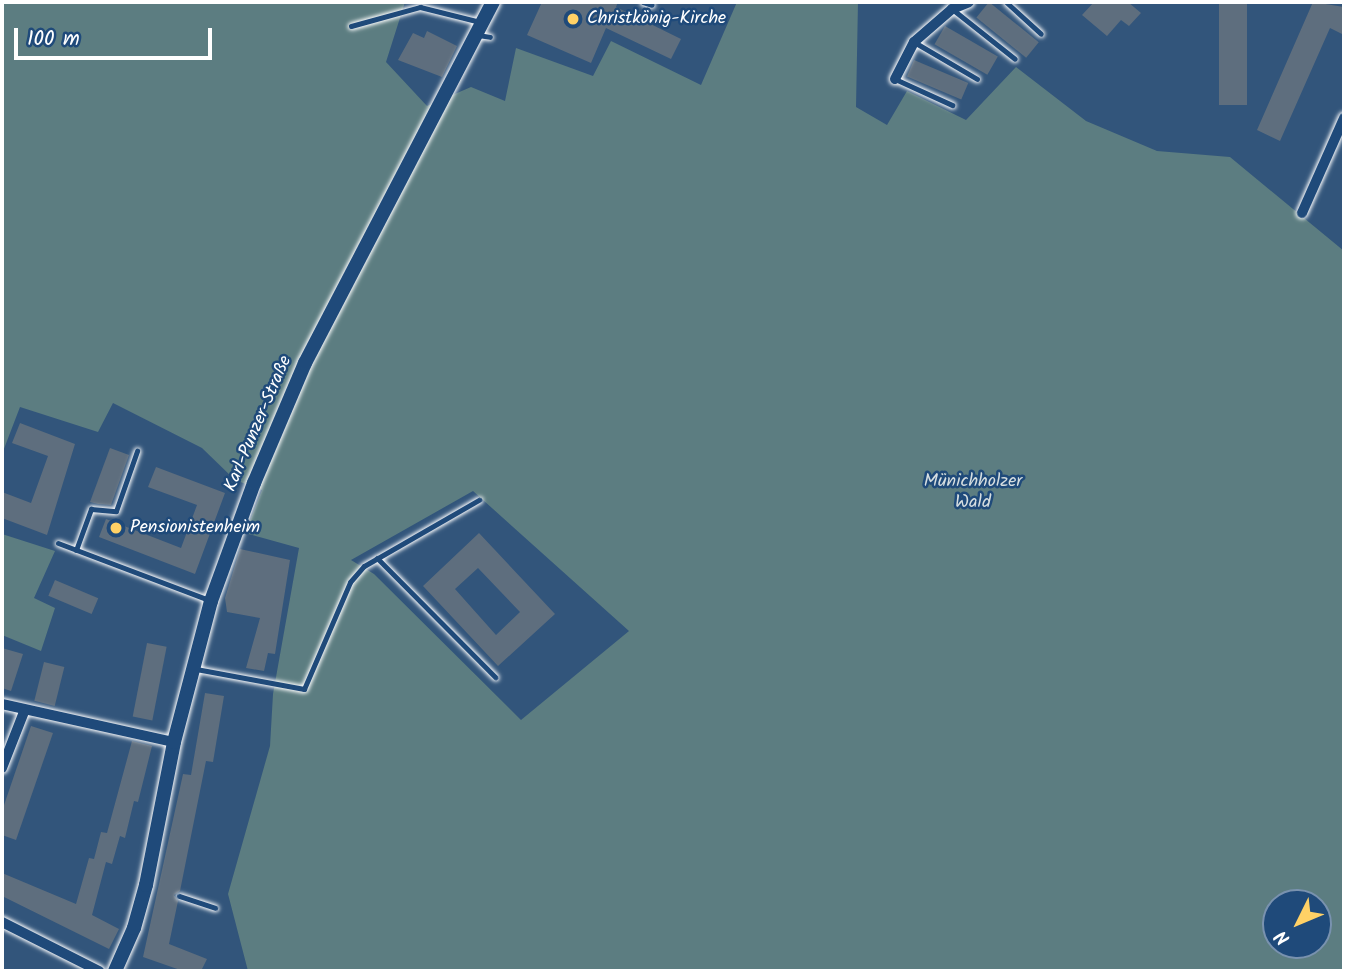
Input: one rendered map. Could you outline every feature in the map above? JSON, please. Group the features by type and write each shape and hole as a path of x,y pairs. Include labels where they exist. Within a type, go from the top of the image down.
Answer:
{"street":[{"name":"Karl-Punzer-Straße","path":"115,971 152,887 174,742 211,601 305,363 484,32 493,2"},
{"path":"895,79 914,42 952,9 969,2"},
{"path":"1302,213 1344,118"},
{"path":"2,704 24,712 174,742"},
{"path":"2,768 24,712"},
{"path":"2,922 99,971"}],"lane":[{"path":"643,2 652,5"},
{"path":"1006,2 1041,34"},
{"path":"351,26 420,6 484,32"},
{"path":"952,9 1015,59"},
{"path":"914,42 977,79"},
{"path":"895,79 952,105"},
{"path":"76,550 91,509 116,511 137,451"},
{"path":"192,668 304,689 350,582 377,558 478,500"},
{"path":"58,543 211,601"},
{"path":"377,558 495,677"},
{"path":"179,896 215,908"}],"green space":[{"name":"Münichholzer Wald","path":"2,2 405,2 386,62 427,106 471,87 505,101 516,48 593,76 611,41 701,85 737,2 858,2 856,107 887,125 907,91 966,120 1016,67 1086,121 1157,151 1230,157 1344,251 1344,971 248,971 228,894 270,746 273,694 299,548 245,533 262,490 235,480 202,448 113,403 98,432 20,407 2,454","holes":["473,491 629,631 521,720 374,574 351,560"]},
{"path":"2,534 55,551 34,598 55,608 41,651 2,635"}],"building":[{"name":"Christkönig-Kirche","path":"542,2 618,2 616,7 681,39 671,59 606,28 591,63 527,35"},
{"path":"989,2 1039,42 1026,58 976,18"},
{"path":"1094,2 1128,2 1141,13 1129,26 1121,20 1107,36 1082,15"},
{"path":"1219,2 1247,2 1247,105 1219,105"},
{"path":"1313,2 1344,7 1344,35 1330,28 1280,141 1257,130"},
{"path":"945,26 998,56 987,75 934,44"},
{"path":"427,31 457,46 442,77 398,60 413,33 424,38"},
{"path":"914,60 968,83 961,100 907,77"},
{"path":"20,423 75,444 47,535 2,518 2,492 31,503 48,456 12,443"},
{"path":"110,448 129,455 111,505 90,502"},
{"name":"Pensionistenheim","path":"156,467 225,493 195,574 99,537 106,519 181,548 197,505 148,487"},
{"path":"479,533 555,614 498,666 423,586","holes":["478,568 520,612 496,635 455,589"]},
{"path":"240,549 290,560 275,654 268,653 264,671 246,668 260,618 227,612 225,598"},
{"path":"55,580 98,598 92,614 48,596"},
{"path":"147,643 167,647 152,720 133,717"},
{"path":"2,648 23,654 11,691 2,688"},
{"path":"44,662 64,667 55,706 34,701"},
{"path":"205,693 224,696 213,762 206,761 180,891 174,895 178,901 169,944 207,959 201,971 183,971 143,957 183,774 191,775"},
{"path":"31,726 53,733 16,840 2,835 2,811"},
{"path":"132,741 152,746 138,802 134,801 125,838 120,836 112,864 106,862 92,915 119,929 109,949 2,896 2,873 76,904 89,858 94,859 101,832 107,833"}],"place":[{"name":"Christkönig-Kirche","path":"573,19"},
{"name":"Pensionistenheim","path":"116,528"}]}
